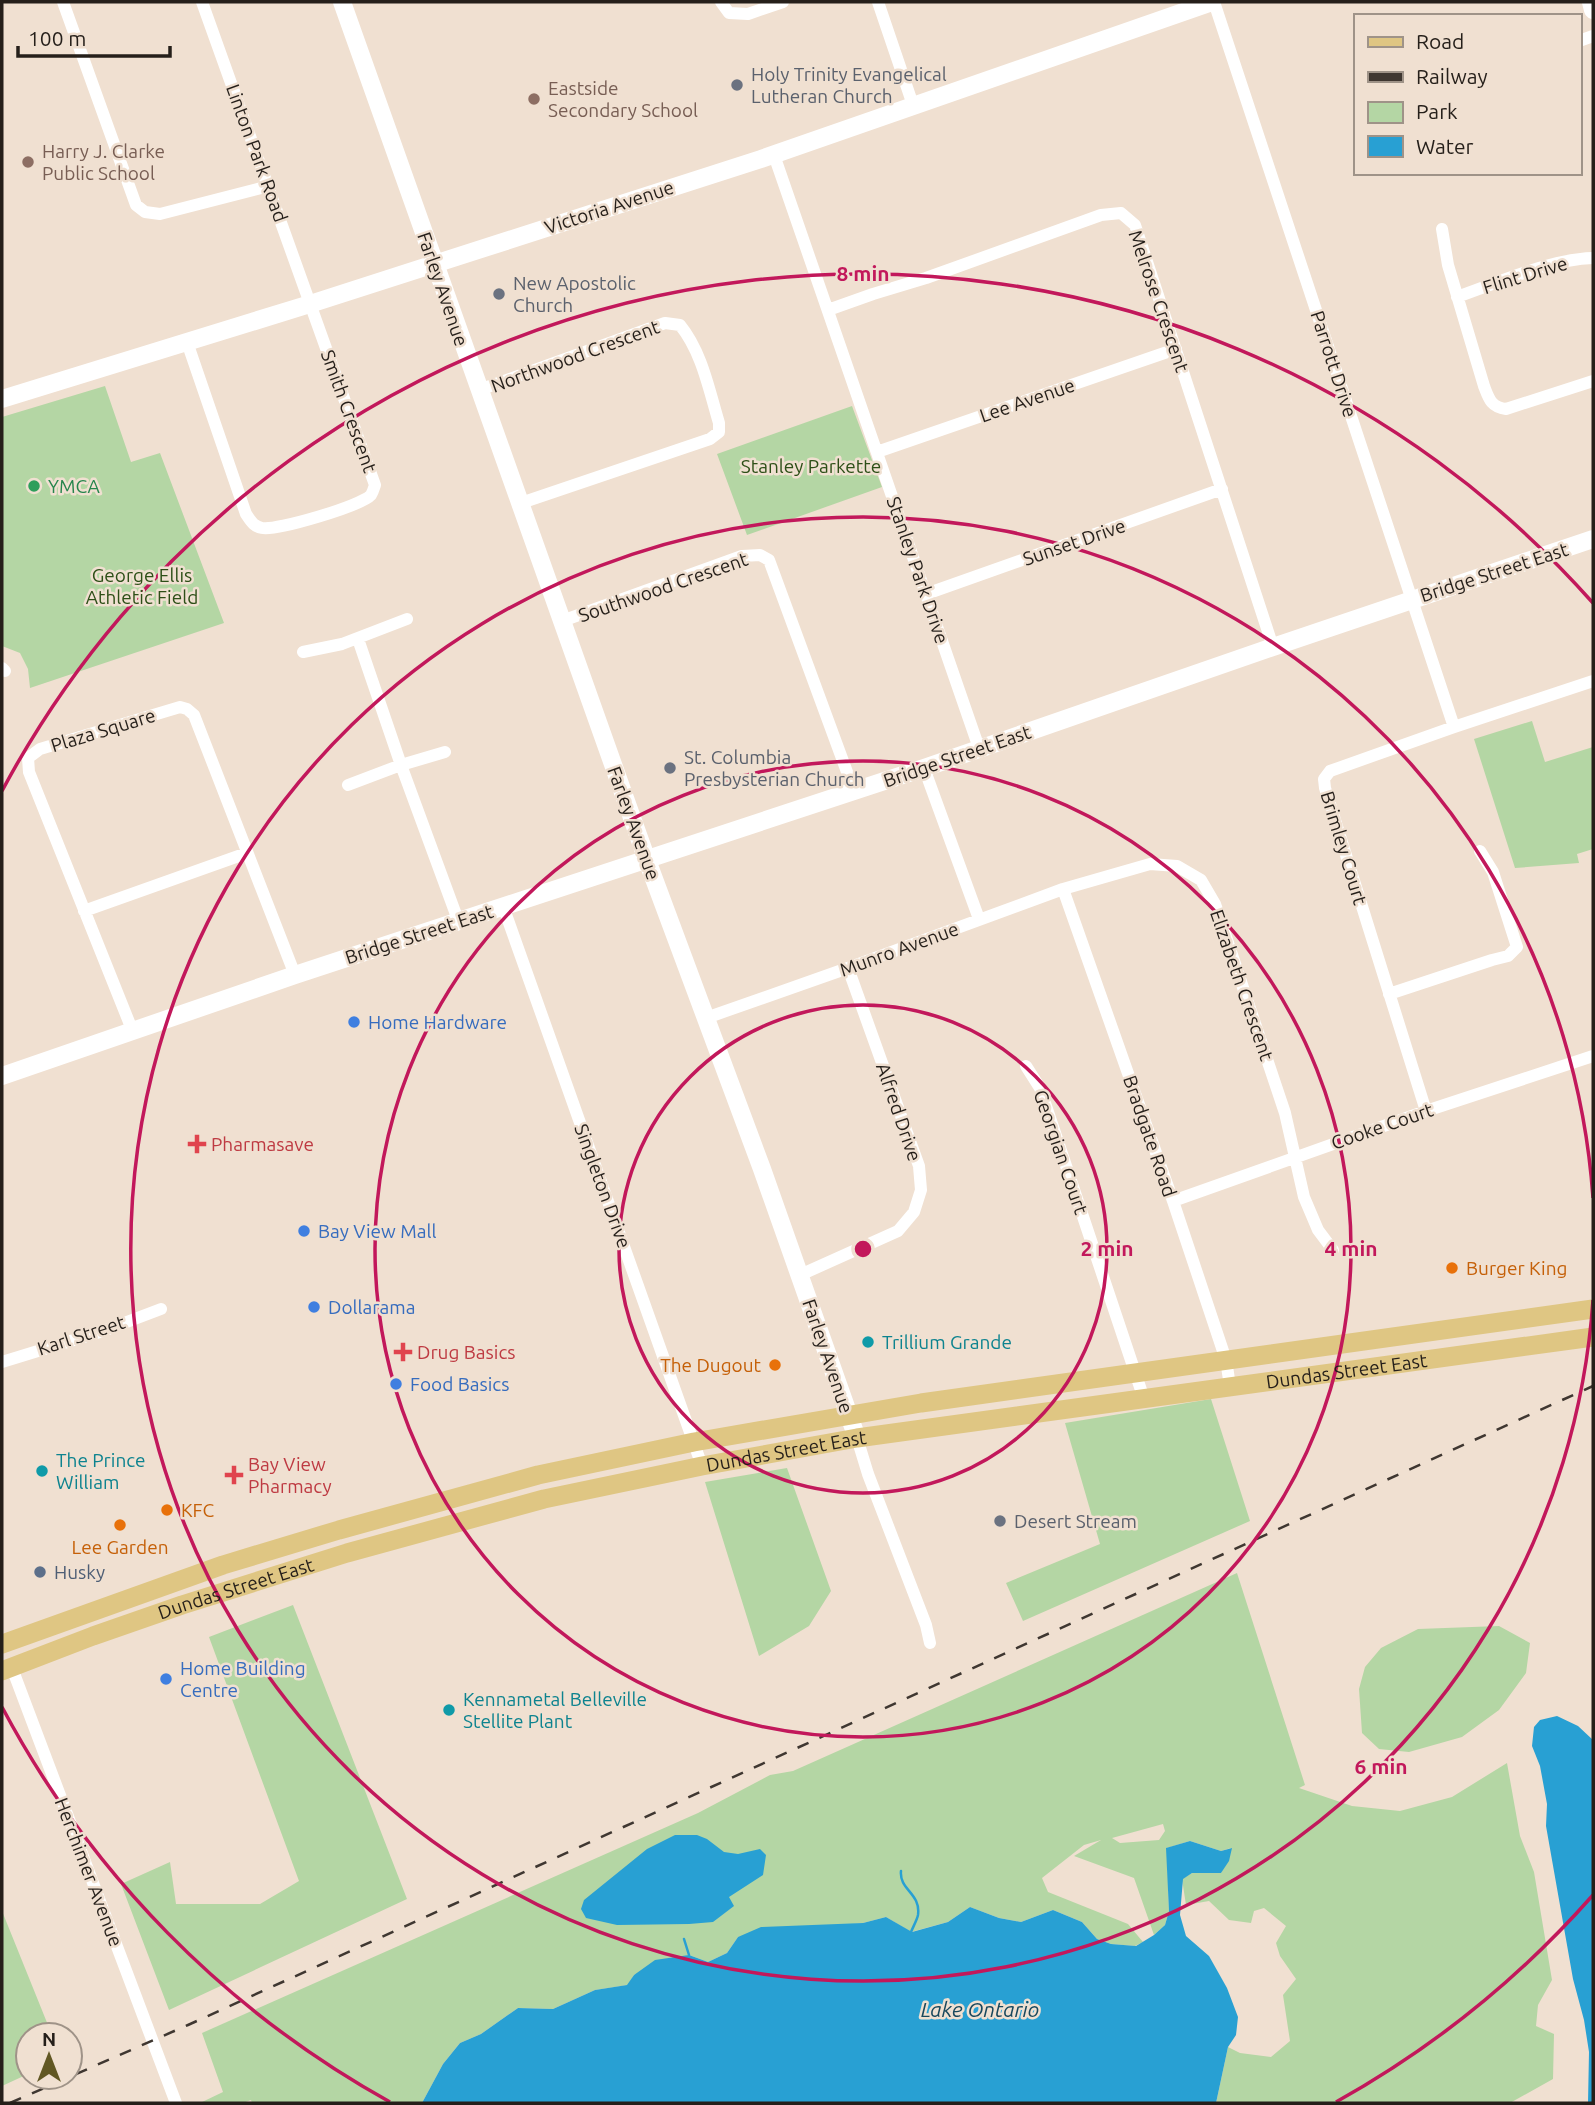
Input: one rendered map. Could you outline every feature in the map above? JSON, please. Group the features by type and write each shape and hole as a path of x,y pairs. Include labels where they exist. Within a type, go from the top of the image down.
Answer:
{"main road":[{"name":"Dundas Street East","path":"2,1644 114,1602 236,1561 479,1490 694,1442 921,1403 1588,1309"},
{"path":"1588,1309 1590,1337"},
{"path":"1439,1329 1446,1357"},
{"name":"Dundas Street East","path":"7,1670 102,1632 182,1605 347,1553 544,1499 702,1466 857,1438 1590,1337"},
{"path":"921,1403 925,1428"},
{"path":"7,1670 22,1653 92,1620 114,1602"}],"street":[{"path":"63,2 136,205 145,212 160,214 269,186"},
{"name":"Linton Park Road","path":"202,2 310,303"},
{"name":"Farley Avenue","path":"342,2 647,860 800,1275 868,1474 926,1625 930,1643"},
{"path":"721,2 729,13 747,14 783,2"},
{"path":"878,2 913,105"},
{"name":"Victoria Avenue","path":"2,399 774,155 1213,2"},
{"name":"Parrott Drive","path":"1213,2 1454,727"},
{"name":"Stanley Park Drive","path":"774,155 979,748"},
{"name":"Melrose Crescent","path":"828,310 1101,215 1121,213 1135,225 1273,647"},
{"path":"1442,229 1443,246 1457,297 1492,404 1506,409 1593,381"},
{"name":"Flint Drive","path":"1457,297 1527,272 1578,258 1593,258"},
{"name":"Smith Crescent","path":"187,342 246,514 253,524 265,529 312,519 363,500 372,494 375,485 310,303"},
{"name":"Northwood Crescent","path":"479,390 665,323 680,325 691,338 699,360 719,423 719,432 710,439 520,503"},
{"name":"Lee Avenue","path":"877,452 1176,349"},
{"name":"Sunset Drive","path":"926,594 1222,489"},
{"name":"Bridge Street East","path":"2,1076 458,920 925,768 1593,539"},
{"name":"Southwood Crescent","path":"562,621 742,556 760,555 769,560 853,791"},
{"path":"303,652 358,639 407,619"},
{"path":"358,639 458,920"},
{"name":"Brimley Court","path":"1426,1111 1324,779 1330,771 1593,681"},
{"name":"Plaza Square","path":"133,1032 29,772 28,758 40,749 180,707 194,715 295,975"},
{"path":"348,785 445,752"},
{"name":"Munro Avenue","path":"706,1018 979,919 925,768"},
{"path":"1389,994 1508,956 1517,947 1493,872 1479,851"},
{"path":"84,911 247,853"},
{"name":"Elizabeth Crescent","path":"979,919 1063,888 1150,864 1177,866 1201,880 1215,904 1227,934 1285,1113 1312,1220 1333,1250"},
{"name":"Bradgate Road","path":"1063,888 1226,1360 1230,1386"},
{"name":"Singleton Drive","path":"503,906 702,1466"},
{"name":"Alfred Drive","path":"800,1275 898,1231 914,1212 921,1190 919,1166 848,968"},
{"name":"Cooke Court","path":"1173,1202 1426,1111 1593,1056"},
{"name":"Georgian Court","path":"1026,1066 1040,1088 1144,1399"},
{"name":"Karl Street","path":"2,1362 103,1331 161,1309"},
{"name":"Herchimer Avenue","path":"2,1644 7,1670 176,2103"}],"green space":[{"name":"George Ellis Athletic Field","path":"105,386 131,462 160,453 224,623 30,688 28,669 20,653 2,646 2,417"},
{"name":"Stanley Parkette","path":"852,406 882,487 747,535 717,454"},
{"path":"1532,721 1545,762 1593,747 1593,849 1577,854 1579,863 1515,868 1474,739"},
{"path":"1211,1399 1250,1521 1023,1621 1006,1583 1100,1544 1065,1423"},
{"path":"787,1468 831,1591 809,1626 759,1656 705,1482"},
{"path":"1237,1573 1305,1785 1299,1788 1352,1806 1400,1811 1452,1797 1507,1763 1520,1836 1534,1872 1552,1980 1538,2005 1536,2026 1554,2034 1553,2079 1510,2103 1216,2103 1228,2047 1240,2053 1271,2057 1290,2041 1283,1995 1296,1979 1280,1956 1276,1943 1286,1926 1264,1908 1254,1911 1251,1923 1229,1920 1209,1901 1186,1905 1182,1879 1192,1873 1221,1873 1231,1848 1221,1851 1190,1841 1167,1848 1169,1911 1165,1925 1154,1935 1134,1878 1074,1856 1101,1840 1084,1845 1042,1878 1048,1892 1128,1924 1143,1942 1135,1946 1111,1944 1097,1939 1082,1922 1053,1910 1021,1922 999,1918 970,1907 948,1922 911,1932 886,1917 863,1923 738,1937 727,1953 708,1962 689,1955 634,1975 628,1985 595,1990 553,2009 518,2008 481,2034 460,2043 443,2064 422,2103 252,2103 251,2100 243,2103 200,2103 223,2092 202,2033 698,1813 770,1775 793,1771","holes":["1163,1824 1165,1831 1159,1840 1120,1843 1112,1838"]},
{"path":"293,1605 407,1899 169,2010 121,1884 170,1862 176,1904 260,1904 299,1881 209,1637"},
{"path":"1499,1626 1530,1643 1526,1673 1499,1710 1462,1737 1409,1752 1379,1749 1362,1733 1359,1689 1365,1667 1381,1648 1418,1629"},
{"path":"2,1911 46,2021 14,2021 14,2080 2,2086"}],"water":[{"path":"1557,1716 1578,1726 1593,1740 1593,2103 1588,2103 1589,2052 1584,2020 1573,1979 1546,1826 1547,1804 1540,1766 1532,1746 1534,1727 1540,1720"},
{"path":"675,1835 697,1835 724,1852 738,1854 760,1849 766,1855 763,1875 729,1897 734,1906 713,1922 617,1925 586,1918 581,1909 584,1900 647,1849"},
{"name":"Lake Ontario","path":"1190,1841 1221,1851 1232,1848 1229,1861 1221,1873 1192,1873 1183,1879 1180,1915 1186,1936 1209,1956 1227,1988 1238,2017 1236,2035 1228,2047 1216,2103 422,2103 443,2064 460,2043 481,2034 518,2008 553,2009 595,1990 627,1985 634,1975 655,1960 689,1955 708,1962 727,1953 738,1937 761,1927 863,1923 886,1917 912,1932 948,1922 970,1907 999,1918 1021,1922 1053,1910 1082,1922 1097,1939 1111,1944 1136,1946 1165,1925 1169,1911 1166,1848"}],"waterway":[{"path":"901,1871 903,1883 918,1908 911,1932"},
{"path":"684,1939 689,1955"}],"railway":[{"path":"10,2103 188,2025 1593,1386"}],"place":[{"name":"Holy Trinity Evangelical Lutheran Church","path":"737,85"},
{"name":"Eastside Secondary School","path":"534,99"},
{"name":"Harry J. Clarke Public School","path":"28,162"},
{"name":"New Apostolic Church","path":"499,294"},
{"name":"YMCA","path":"34,486"},
{"name":"St. Columbia Presbysterian Church","path":"670,768"},
{"name":"Home Hardware","path":"354,1022"},
{"name":"Pharmasave","path":"197,1144"},
{"name":"Bay View Mall","path":"304,1231"},
{"name":"Burger King","path":"1452,1268"},
{"name":"Dollarama","path":"314,1307"},
{"name":"Trillium Grande","path":"868,1342"},
{"name":"Drug Basics","path":"403,1352"},
{"name":"The Dugout","path":"775,1365"},
{"name":"Food Basics","path":"396,1384"},
{"name":"The Prince William","path":"42,1471"},
{"name":"Bay View Pharmacy","path":"234,1475"},
{"name":"KFC","path":"167,1510"},
{"name":"Desert Stream","path":"1000,1521"},
{"name":"Lee Garden","path":"120,1525"},
{"name":"Husky","path":"40,1572"},
{"name":"Home Building Centre","path":"166,1679"},
{"name":"Kennametal Belleville Stellite Plant","path":"449,1710"}]}
